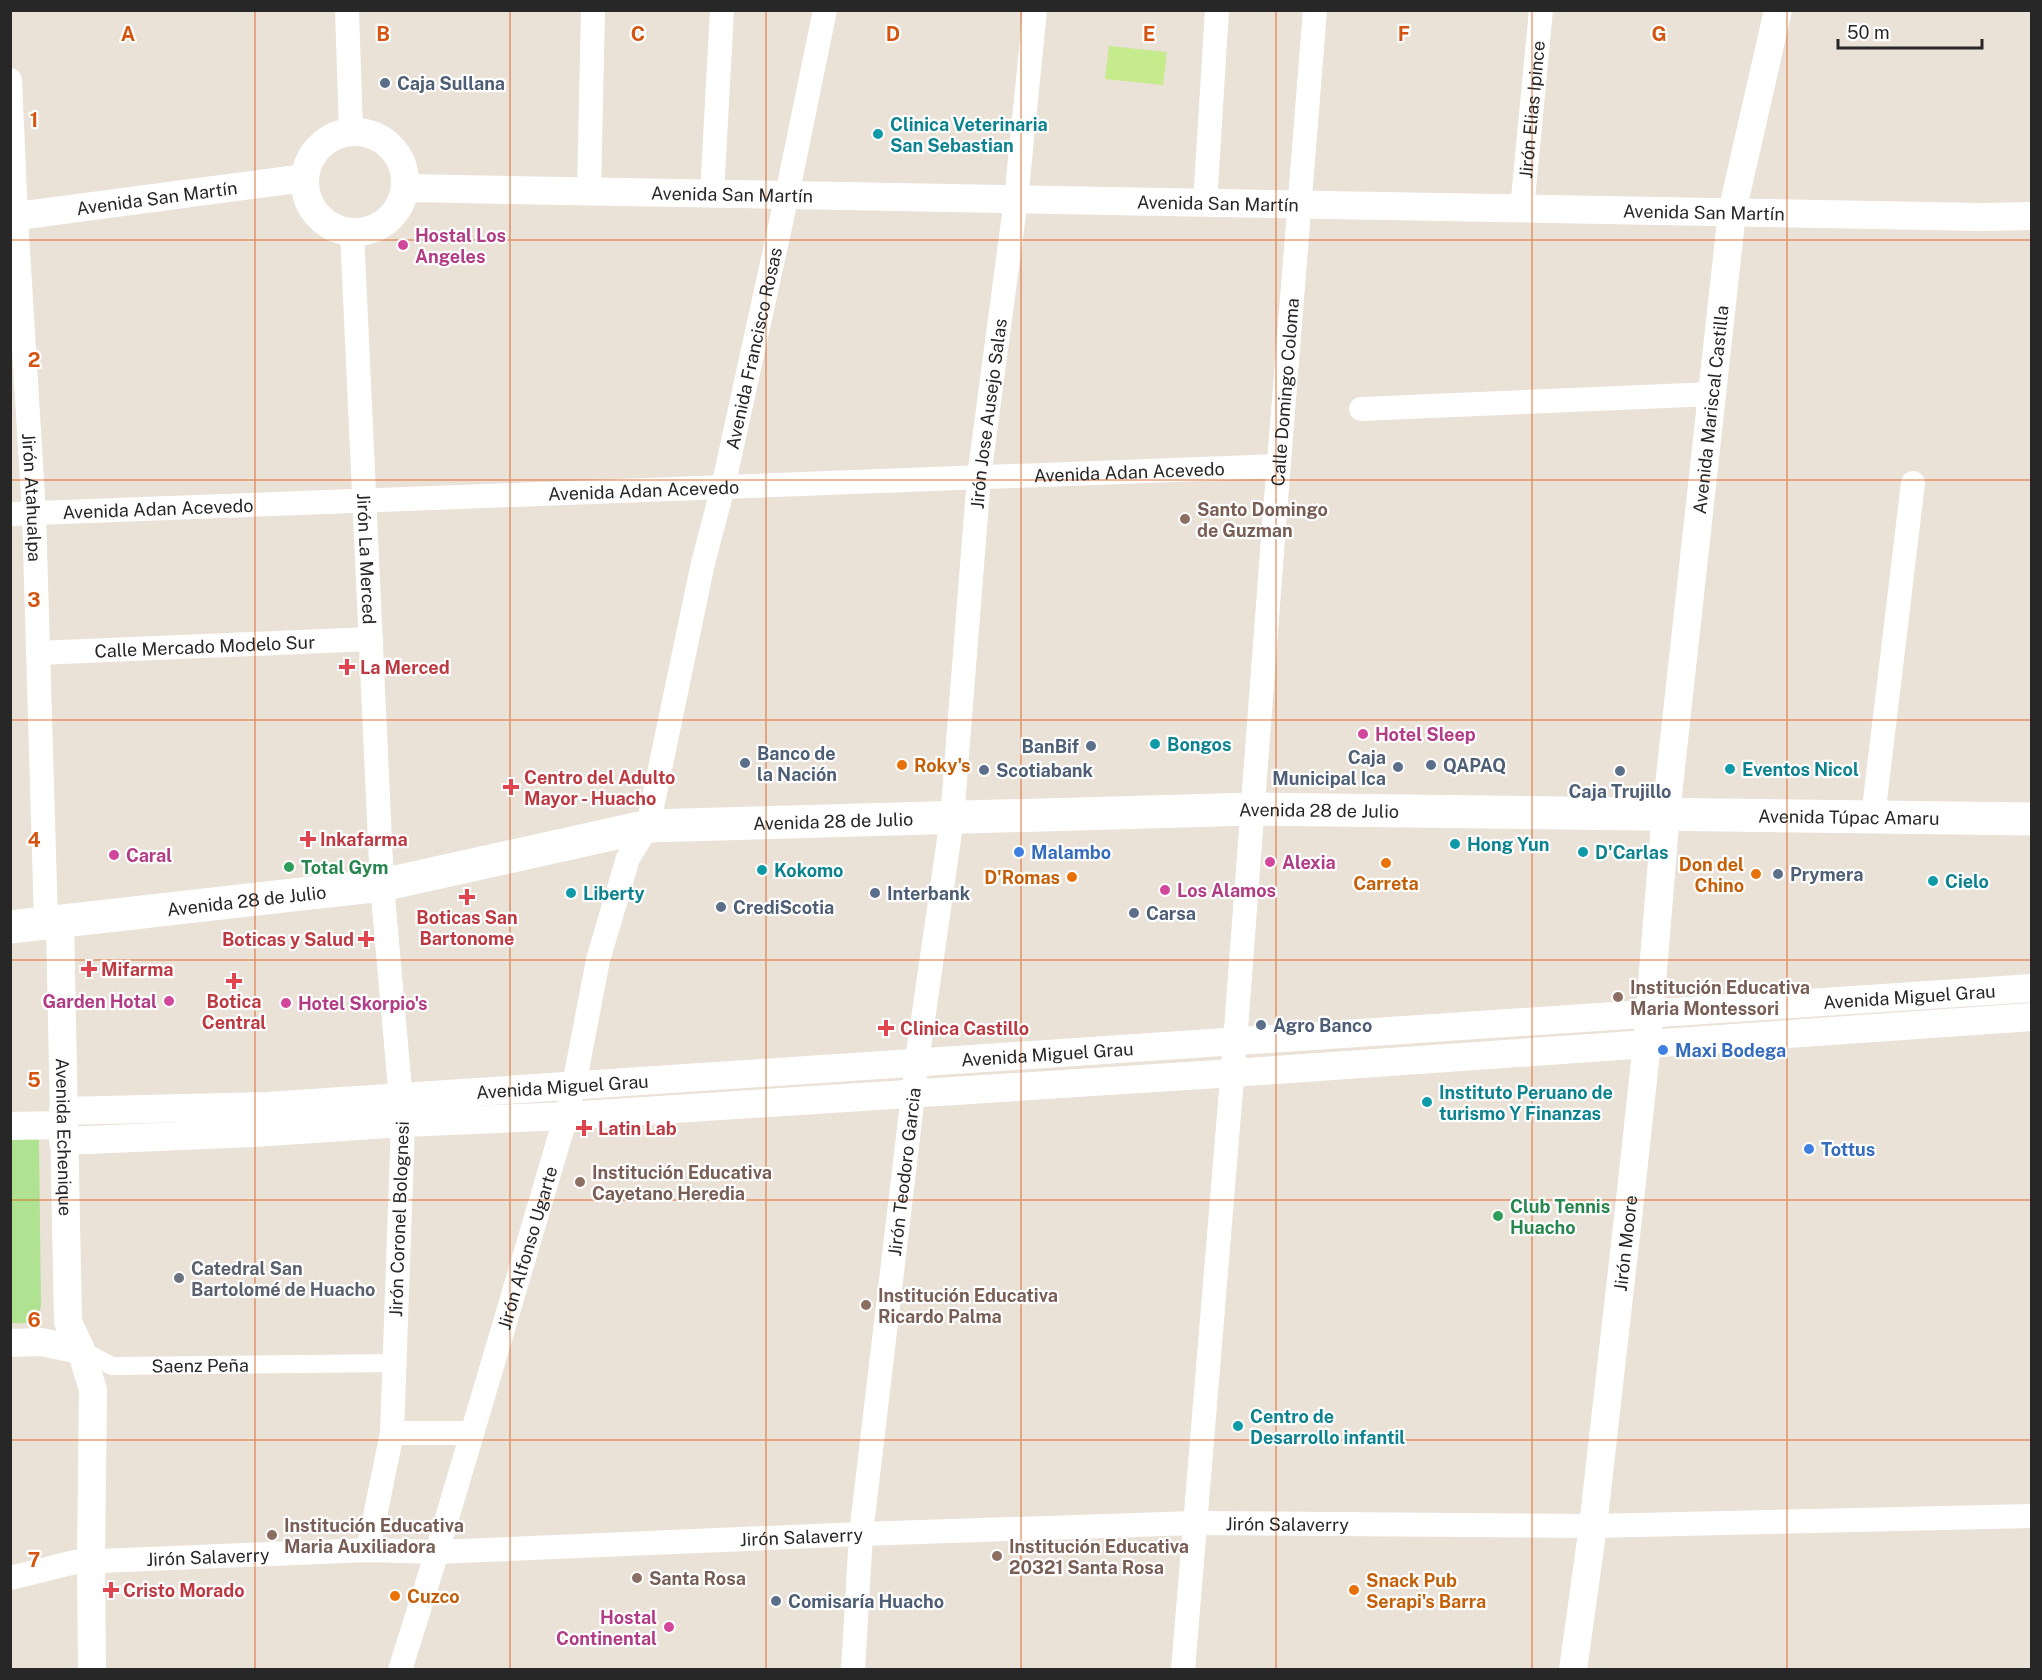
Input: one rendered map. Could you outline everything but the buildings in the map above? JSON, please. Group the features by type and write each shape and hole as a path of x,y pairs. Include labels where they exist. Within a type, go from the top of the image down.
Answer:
{"main road":[{"name":"Avenida 28 de Julio","path":"10,927 382,885 648,826 1253,808 1666,813"},
{"name":"Avenida Túpac Amaru","path":"1666,813 2031,819"}],"street":[{"path":"347,10 351,132"},
{"path":"589,192 593,10"},
{"path":"712,194 722,10"},
{"name":"Avenida Francisco Rosas","path":"648,826 703,563 723,487 788,195 825,10"},
{"name":"Jirón Jose Ausejo Salas","path":"951,818 979,477 1016,199 1035,10"},
{"path":"1205,203 1217,10"},
{"name":"Calle Domingo Coloma","path":"1183,1670 1233,1073 1278,466 1315,10"},
{"name":"Jirón Elias Ipince","path":"1522,209 1541,10"},
{"name":"Avenida Mariscal Castilla","path":"1666,813 1732,212 1778,10"},
{"name":"Jirón Atahualpa","path":"10,80 22,514 39,653 53,922"},
{"path":"351,132 373,135 392,147 405,173 405,188 401,203 393,215 381,225 367,231 352,232 336,229 317,215 306,194 304,178 314,152 325,141 351,132"},
{"name":"Avenida San Martín","path":"13,217 304,178"},
{"name":"Avenida San Martín","path":"405,188 1983,217 2031,216"},
{"name":"Jirón La Merced","path":"352,232 382,885"},
{"path":"1361,409 1712,394"},
{"name":"Avenida Adan Acevedo","path":"22,514 1278,466"},
{"path":"1873,817 1913,483"},
{"name":"Calle Mercado Modelo Sur","path":"39,653 371,639"},
{"name":"Jirón Moore","path":"1568,1663 1593,1526 1650,1014 1666,813"},
{"name":"Jirón Teodoro Garcia","path":"853,1670 861,1534 917,1061 951,818"},
{"name":"Jirón Alfonso Ugarte","path":"400,1670 566,1116 598,960 628,858 648,826"},
{"name":"Jirón Coronel Bolognesi","path":"368,1550 392,1433 402,1110 382,885"},
{"name":"Avenida Echenique","path":"53,922 63,1126 68,1322 81,1350"},
{"name":"Avenida Miguel Grau","path":"402,1110 574,1085 2031,988"},
{"name":"Avenida Miguel Grau","path":"10,1126 63,1126 267,1106 566,1116 1233,1073 2031,1017"},
{"name":"Saenz Peña","path":"10,1343 40,1342 81,1350 112,1366 394,1363"},
{"path":"81,1350 74,1385 83,1562 92,1670"},
{"path":"392,1433 472,1433"},
{"name":"Jirón Salaverry","path":"10,1578 83,1562 368,1550 437,1552 1195,1523 1593,1526 2031,1516"},
{"path":"72,1670 83,1562"}],"green space":[{"path":"1109,46 1167,52 1163,85 1105,79"},
{"path":"11,1131 37,1135 39,1142 41,1306 37,1317 27,1323 11,1323"}],"place":[{"name":"Caja Sullana","path":"385,83"},
{"name":"Clinica Veterinaria San Sebastian","path":"878,134"},
{"name":"Hostal Los Angeles","path":"403,245"},
{"name":"Santo Domingo de Guzman","path":"1185,519"},
{"name":"La Merced","path":"347,667"},
{"name":"Hotel Sleep","path":"1363,734"},
{"name":"Bongos","path":"1155,744"},
{"name":"BanBif","path":"1091,746"},
{"name":"Banco de la Nación","path":"745,763"},
{"name":"Roky's","path":"902,765"},
{"name":"QAPAQ","path":"1431,765"},
{"name":"Caja Municipal Ica","path":"1398,767"},
{"name":"Eventos Nicol","path":"1730,769"},
{"name":"Scotiabank","path":"984,770"},
{"name":"Caja Trujillo","path":"1620,771"},
{"name":"Centro del Adulto Mayor - Huacho","path":"511,787"},
{"name":"Inkafarma","path":"308,839"},
{"name":"Hong Yun","path":"1455,844"},
{"name":"Malambo","path":"1019,852"},
{"name":"D'Carlas","path":"1583,852"},
{"name":"Caral","path":"114,855"},
{"name":"Alexia","path":"1270,862"},
{"name":"Carreta","path":"1386,863"},
{"name":"Total Gym","path":"289,867"},
{"name":"Kokomo","path":"762,870"},
{"name":"Don del Chino","path":"1756,874"},
{"name":"Prymera","path":"1778,874"},
{"name":"D'Romas","path":"1072,877"},
{"name":"Cielo","path":"1933,881"},
{"name":"Los Alamos","path":"1165,890"},
{"name":"Liberty","path":"571,893"},
{"name":"Interbank","path":"875,893"},
{"name":"Boticas San Bartonome","path":"467,897"},
{"name":"CrediScotia","path":"721,907"},
{"name":"Carsa","path":"1134,913"},
{"name":"Boticas y Salud","path":"366,939"},
{"name":"Mifarma","path":"89,969"},
{"name":"Botica Central","path":"234,981"},
{"name":"Institución Educativa Maria Montessori","path":"1618,997"},
{"name":"Garden Hotal","path":"169,1001"},
{"name":"Hotel Skorpio's","path":"286,1003"},
{"name":"Agro Banco","path":"1261,1025"},
{"name":"Clinica Castillo","path":"886,1028"},
{"name":"Maxi Bodega","path":"1663,1050"},
{"name":"Instituto Peruano de turismo Y Finanzas","path":"1427,1102"},
{"name":"Latin Lab","path":"584,1128"},
{"name":"Tottus","path":"1809,1149"},
{"name":"Institución Educativa Cayetano Heredia","path":"580,1182"},
{"name":"Club Tennis Huacho","path":"1498,1216"},
{"name":"Catedral San Bartolomé de Huacho","path":"179,1278"},
{"name":"Institución Educativa Ricardo Palma","path":"866,1305"},
{"name":"Centro de Desarrollo infantil","path":"1238,1426"},
{"name":"Institución Educativa Maria Auxiliadora","path":"272,1535"},
{"name":"Institución Educativa 20321 Santa Rosa","path":"997,1556"},
{"name":"Santa Rosa","path":"637,1578"},
{"name":"Cristo Morado","path":"111,1590"},
{"name":"Snack Pub Serapi's Barra","path":"1354,1590"},
{"name":"Cuzco","path":"395,1596"},
{"name":"Comisaría Huacho","path":"776,1601"},
{"name":"Hostal Continental","path":"669,1627"}]}
